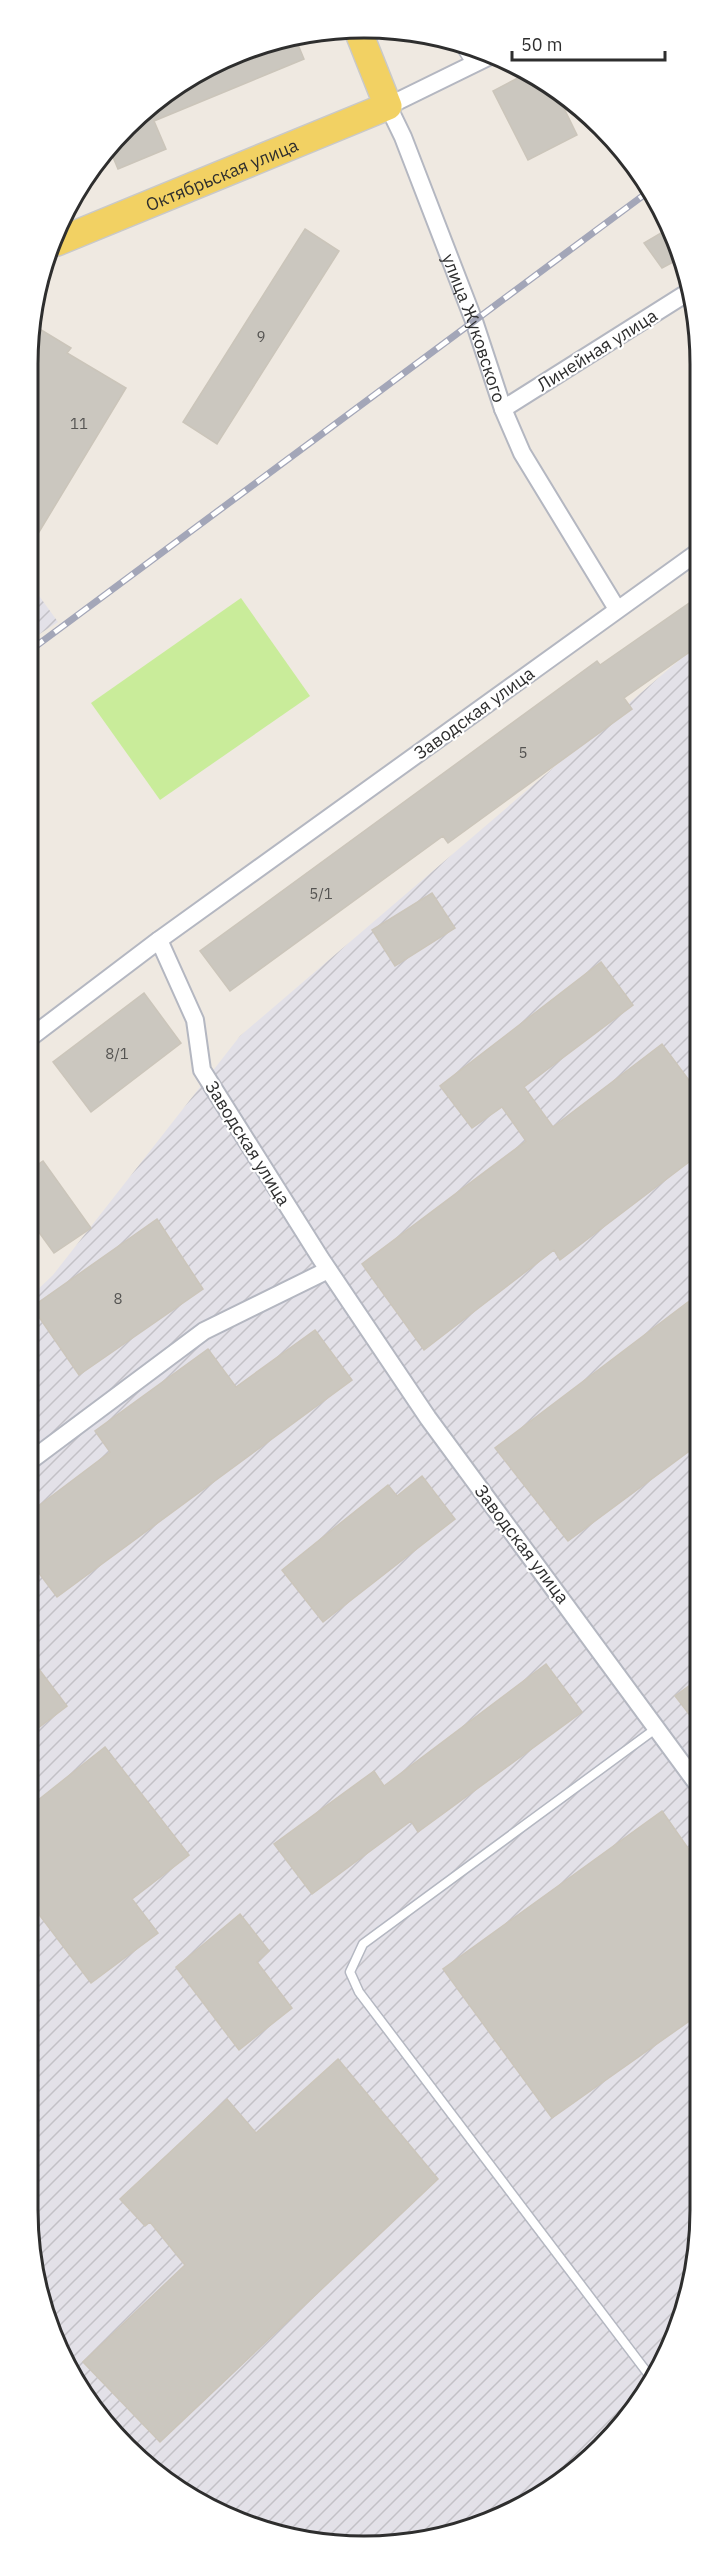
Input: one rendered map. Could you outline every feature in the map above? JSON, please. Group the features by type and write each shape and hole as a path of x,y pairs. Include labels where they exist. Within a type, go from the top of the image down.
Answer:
{"main road":[{"name":"улица Жуковского","path":"360,38 388,106"},
{"name":"Октябрьская улица","path":"62,240 388,106"}],"street":[{"path":"388,106 483,60"},
{"name":"улица Жуковского","path":"388,106 403,137 474,321 503,409 522,453 617,609"},
{"name":"Линейная улица","path":"503,409 683,295"},
{"name":"Заводская улица","path":"690,558 159,940 195,1020 202,1070 328,1270 428,1418 690,1772"},
{"path":"38,1032 159,940"},
{"path":"38,1455 204,1331 328,1270"}],"lane":[{"path":"464,54 472,66"},
{"path":"647,2373 359,1992 350,1972 363,1944 658,1727"}],"shaded area":[{"path":"38,594 58,622 38,635"},
{"path":"690,651 690,2231 688,2253 673,2315 657,2354 623,2409 595,2441 563,2469 508,2503 469,2519 407,2534 343,2536 279,2525 220,2503 165,2469 133,2441 105,2409 81,2373 55,2315 40,2253 38,2231 38,1289 53,1275 240,1036"}],"green space":[{"path":"241,598 310,696 160,800 91,703"}],"building":[{"path":"298,44 304,59 154,121 166,149 118,169 113,156 133,133 165,105 201,81 239,62"},
{"path":"520,77 562,104 577,135 528,160 493,91"},
{"path":"305,229 339,251 217,444 183,422"},
{"path":"663,232 674,262 662,268 644,243"},
{"path":"39,329 71,348 67,353 126,388 38,534"},
{"path":"690,603 690,652 624,698 632,709 448,843 443,836 230,991 200,951 597,661 600,665"},
{"path":"432,893 455,928 395,966 372,930"},
{"path":"601,962 633,1005 524,1087 553,1127 662,1044 690,1082 690,1161 560,1260 554,1250 424,1350 362,1264 526,1141 502,1107 472,1128 440,1086"},
{"path":"144,993 181,1043 91,1112 53,1062"},
{"path":"43,1161 91,1228 54,1253 38,1231 38,1164"},
{"path":"157,1219 203,1289 79,1375 38,1316 38,1303"},
{"path":"690,1301 690,1450 568,1541 495,1448"},
{"path":"315,1330 352,1380 57,1597 38,1572 38,1506 110,1452 95,1431 208,1349 236,1387"},
{"path":"422,1476 455,1519 323,1622 282,1570 388,1485 397,1496"},
{"path":"546,1664 582,1712 418,1832 411,1821 312,1894 274,1844 374,1771 384,1786"},
{"path":"38,1668 67,1706 38,1728"},
{"path":"690,1685 690,1715 675,1696"},
{"path":"105,1747 189,1855 132,1899 158,1933 91,1983 38,1913 38,1800"},
{"path":"662,1811 690,1851 690,2021 552,2118 443,1969"},
{"path":"240,1914 269,1951 257,1962 292,2008 239,2050 176,1967"},
{"path":"338,2059 438,2179 160,2442 83,2362 185,2265 150,2222 145,2226 120,2199 227,2099 256,2133"}],"railway":[{"path":"38,645 643,195"}]}
